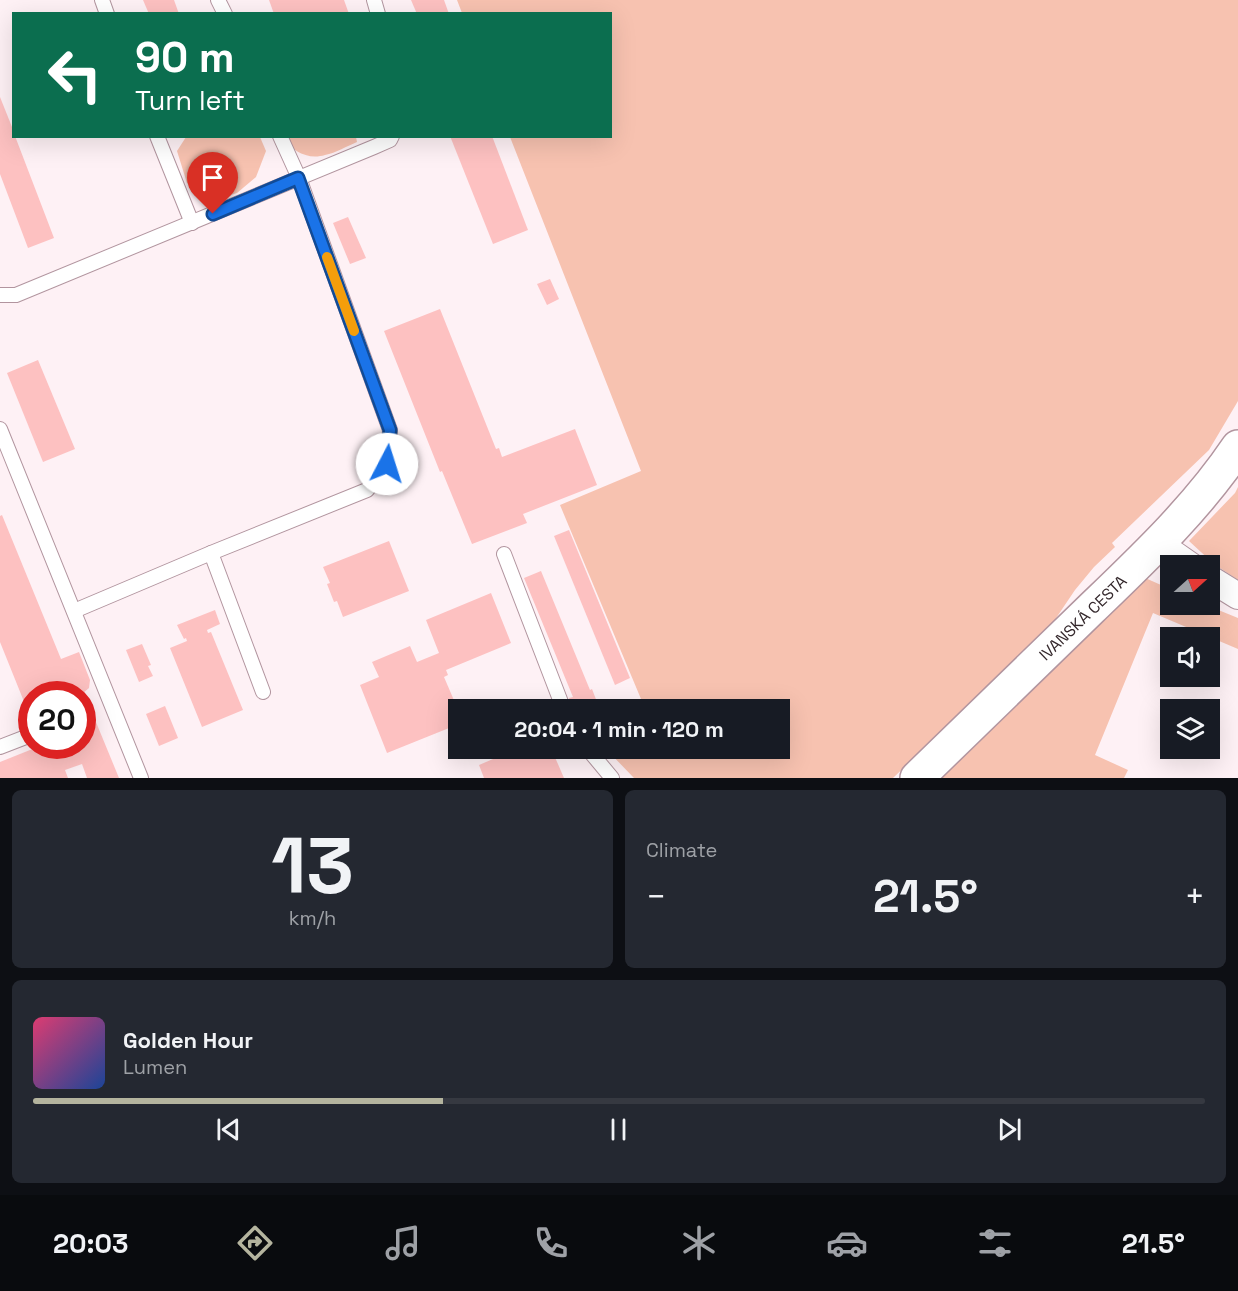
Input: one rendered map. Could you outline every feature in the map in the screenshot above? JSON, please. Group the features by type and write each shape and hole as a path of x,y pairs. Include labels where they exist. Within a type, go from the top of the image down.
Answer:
{"street":[{"name":"IVANSKÁ CESTA","path":"917,778 1139,564 1206,489 1238,447"},
{"path":"1158,543 1175,555"},
{"path":"1220,585 1238,596"}],"lane":[{"path":"158,138 192,223"},
{"path":"74,611 367,490 387,464 390,430 298,178 281,138"},
{"path":"0,308 4,302 15,295 391,138"},
{"path":"0,295 15,295"},
{"path":"0,429 141,778"},
{"path":"211,553 263,692"},
{"path":"504,555 560,699"},
{"path":"0,747 18,740"},
{"path":"596,759 612,778"}],"shaded area":[{"path":"457,0 1238,0 1238,401 1209,450 1112,543 1115,547 1075,590 1048,630 893,778 634,778 616,759 790,759 790,699 641,699 560,505 641,471 510,138 612,138 612,12 462,12"},
{"path":"185,138 260,138 266,151 256,177 237,193 212,201 187,183 177,151"},
{"path":"286,138 356,138 357,142 329,154 313,156 301,154"},
{"path":"1238,487 1238,580 1220,568 1220,555 1204,555 1189,541 1235,493"},
{"path":"1143,577 1160,585 1160,615 1220,615 1220,611 1238,618 1238,649 1220,641 1220,627 1186,627 1153,613 1095,755 1128,770 1124,778 936,778"}],"building":[{"path":"143,0 174,0 178,12 148,12"},
{"path":"269,0 344,0 348,12 273,12"},
{"path":"411,0 444,0 448,12 416,12"},
{"path":"0,97 12,127 12,138 16,138 54,238 28,248 0,174"},
{"path":"451,138 493,138 528,230 493,244"},
{"path":"348,217 366,258 350,264 333,223"},
{"path":"550,279 559,299 547,305 537,284"},
{"path":"440,309 496,449 499,448 502,457 575,429 597,485 523,514 527,523 472,544 442,471 440,472 384,331"},
{"path":"38,360 75,449 43,462 7,373"},
{"path":"2,515 61,659 79,652 90,681 18,681 18,687 0,642 0,516"},
{"path":"569,530 630,678 615,685 554,536"},
{"path":"389,541 409,591 343,617 337,601 334,602 327,584 330,583 323,567"},
{"path":"541,571 590,690 592,689 596,699 569,699 573,697 524,578"},
{"path":"491,593 511,643 446,670 448,675 444,677 453,699 448,699 448,728 387,753 360,685 379,677 372,662 410,646 417,662 439,653 426,620"},
{"path":"215,610 220,624 207,630 208,633 211,632 243,710 202,727 170,648 187,641 177,625"},
{"path":"142,644 153,676 139,682 126,650"},
{"path":"165,706 178,738 159,746 146,714"},
{"path":"96,722 119,778 87,778 82,764 65,770 68,778 0,778 0,762 18,755 18,759 96,759"},
{"path":"493,759 556,759 564,778 484,778 479,765"}],"slow traffic":[{"path":"327,257 354,331"}],"route":[{"path":"213,214 298,178 390,430 387,464"}]}
